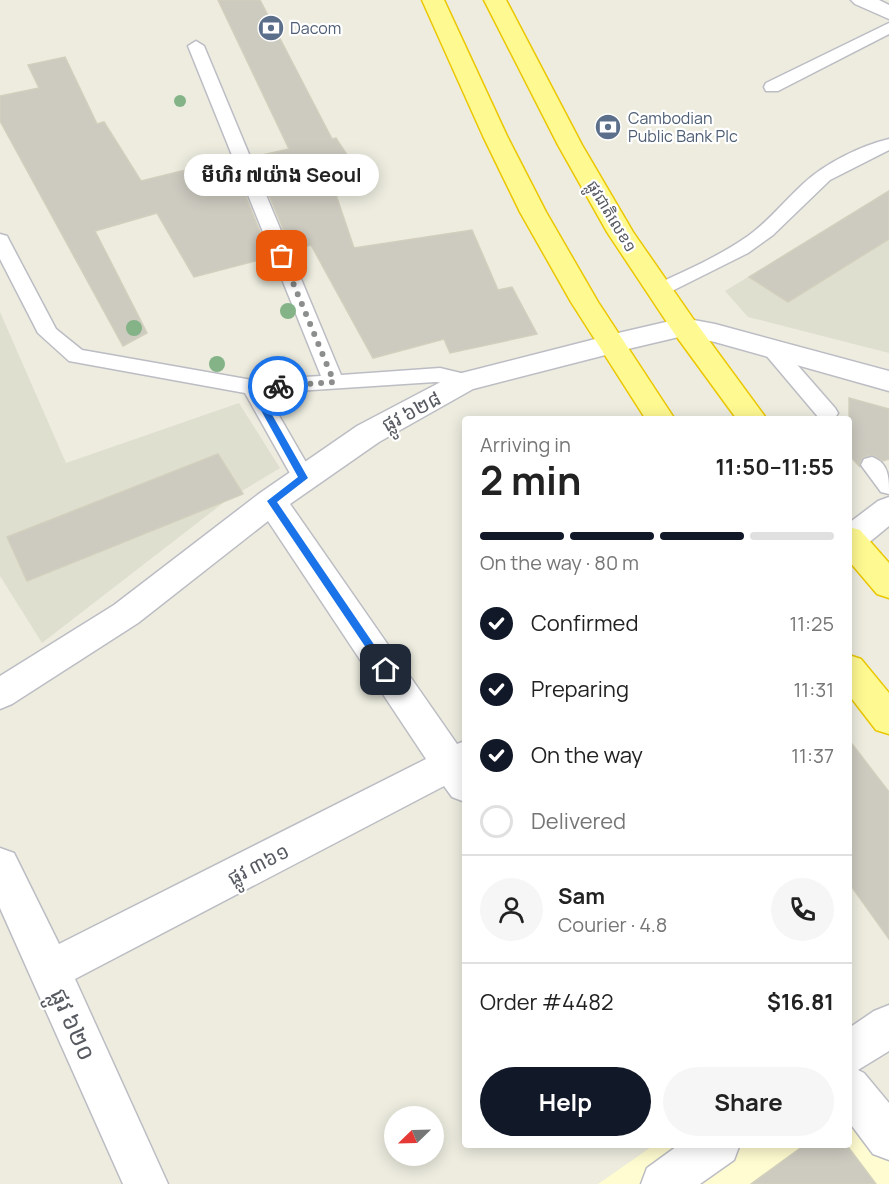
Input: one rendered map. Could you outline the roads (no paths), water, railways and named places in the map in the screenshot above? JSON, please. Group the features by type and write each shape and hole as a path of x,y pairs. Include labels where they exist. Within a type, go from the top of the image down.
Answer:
{"highway":[{"path":"433,0 516,180 576,289 659,416"},
{"name":"ផ្លូវជាតិលេខ១","path":"495,0 581,166 657,291 750,416"},
{"path":"852,541 889,585"},
{"path":"852,673 889,719"}],"street":[{"path":"862,0 889,14"},
{"name":"ផ្លូវ ៦២៨","path":"0,694 126,614 271,501 368,434 464,382 683,327 715,333 889,381"},
{"path":"271,501 460,769"},
{"path":"852,537 889,509"},
{"name":"ផ្លូវ ៣៦១","path":"50,970 460,769"},
{"name":"ផ្លូវ ៦២០","path":"0,866 50,970 146,1184"},
{"path":"852,1051 889,1026"},
{"path":"852,1092 889,1138"},
{"path":"663,1184 712,1148"}],"lane":[{"path":"772,87 889,28"},
{"path":"196,46 334,382"},
{"path":"657,291 702,271 730,255 766,231 816,182 839,167 889,144"},
{"path":"0,240 48,333 76,356 252,387 417,378 437,374 450,375 464,382"},
{"path":"784,352 834,411"},
{"path":"252,387 303,478"},
{"path":"882,463 889,486"}],"place":[{"name":"Dacom","path":"271,28"},
{"name":"Cambodian Public Bank Plc","path":"608,127"},
{"name":"មីហិរ ៧យ៉ាង Seoul","path":"282,256"}]}
